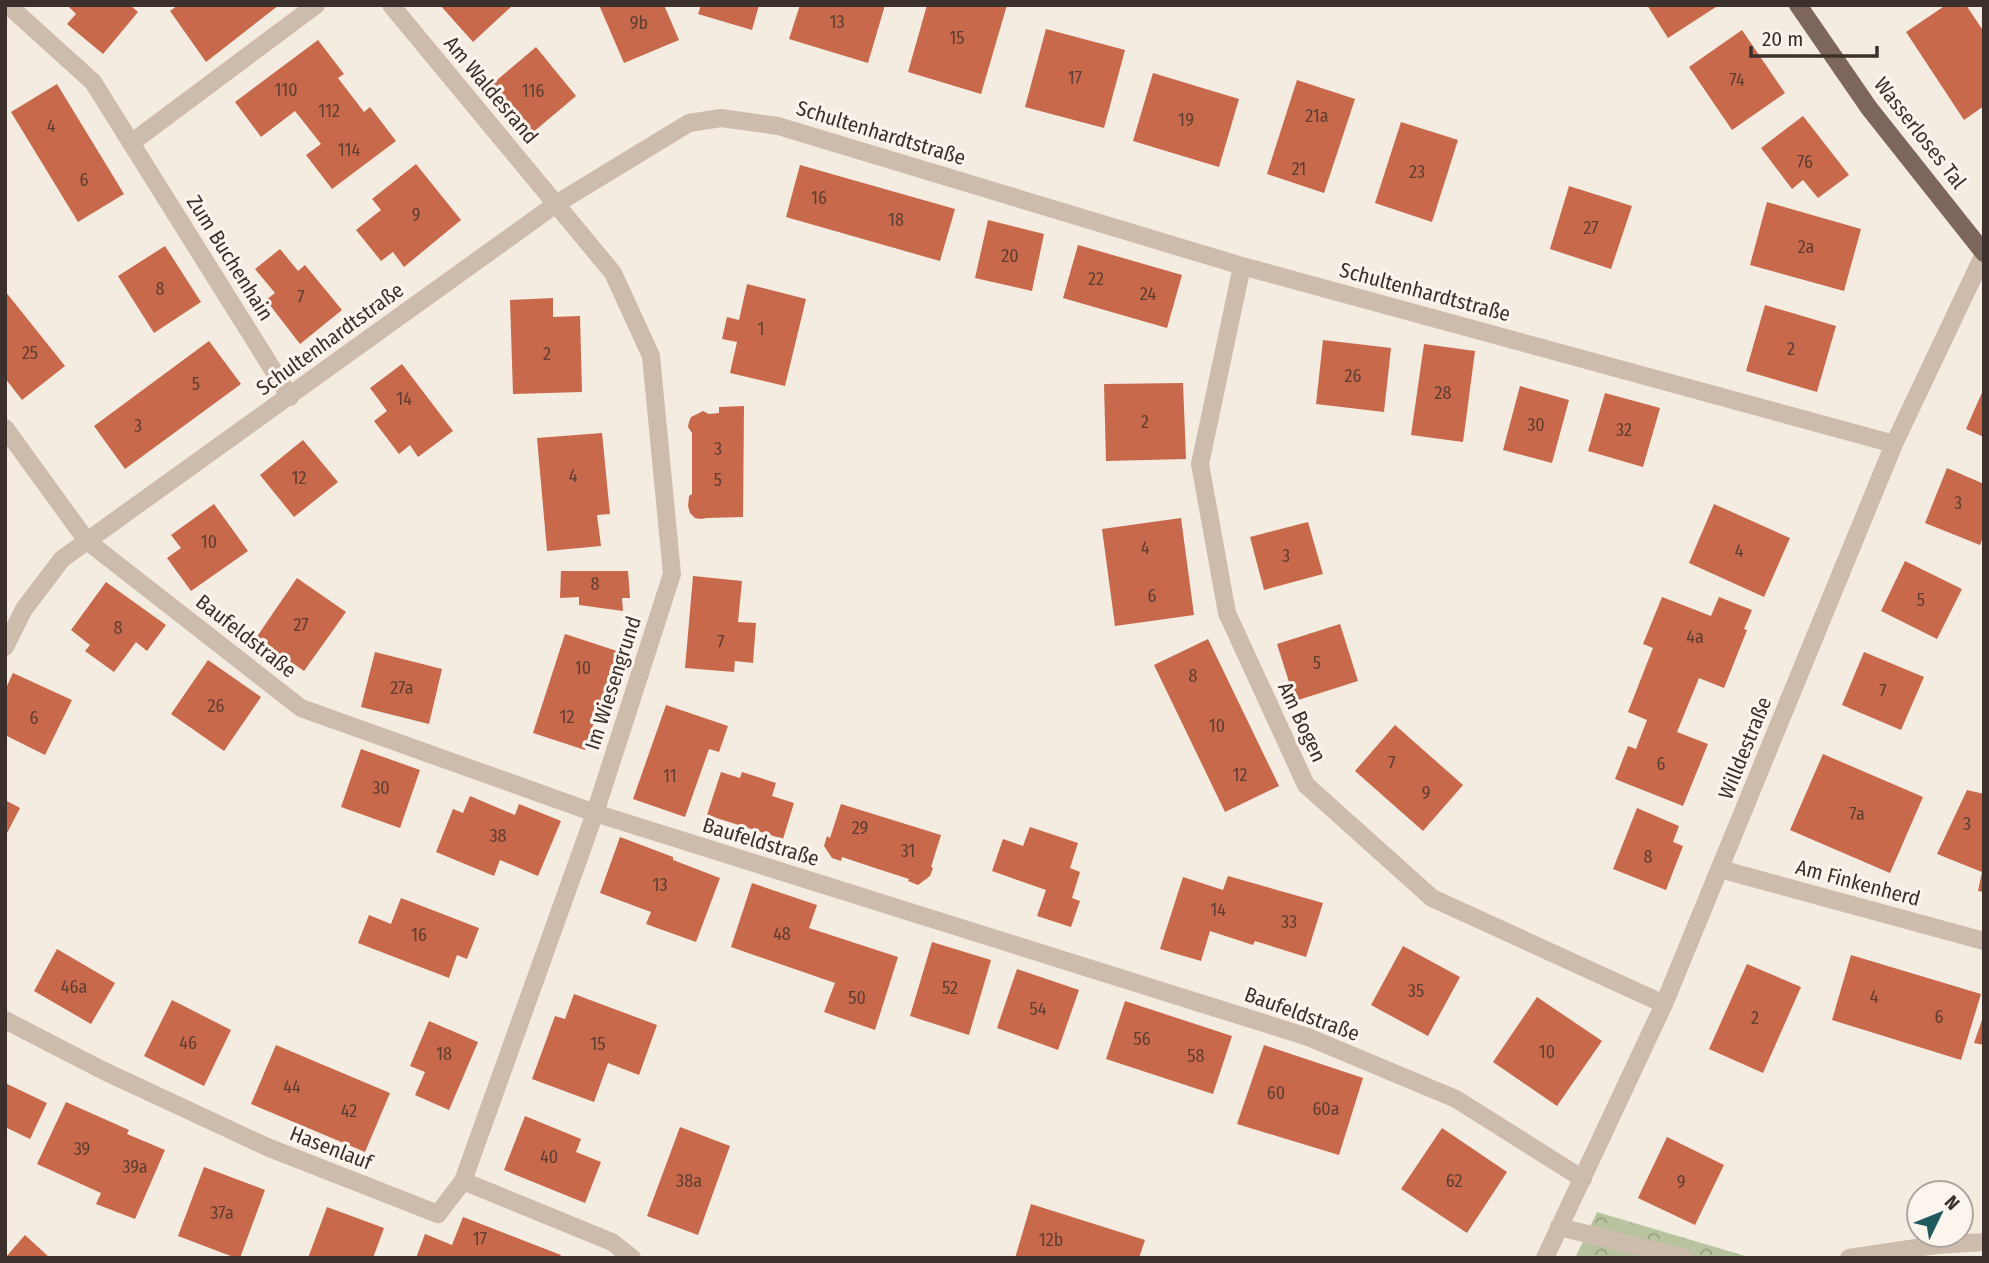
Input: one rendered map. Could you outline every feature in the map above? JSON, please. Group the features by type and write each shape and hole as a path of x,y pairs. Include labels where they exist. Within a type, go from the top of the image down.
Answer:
{"main road":[{"name":"Wasserloses Tal","path":"1798,5 1869,108 1984,253"}],"street":[{"name":"Zum Buchenhain","path":"8,5 93,82 289,397"},
{"path":"131,143 316,5"},
{"name":"Am Waldesrand","path":"391,5 556,204"},
{"name":"Schultenhardtstraße","path":"5,647 24,609 62,559 556,204 688,123 721,118 778,126 1242,266 1894,444"},
{"name":"Im Wiesengrund","path":"463,1181 595,813 672,574 651,356 612,273 556,204"},
{"name":"Willdestraße","path":"1545,1258 1664,1004 1894,444 1984,253"},
{"name":"Am Bogen","path":"1242,266 1200,464 1227,613 1306,785 1432,898 1664,1004"},
{"name":"Baufeldstraße","path":"5,428 87,541 301,708 595,813 1308,1037 1456,1098 1583,1179"},
{"name":"Am Finkenherd","path":"1720,869 1984,941"},
{"name":"Hasenlauf","path":"5,1020 104,1071 267,1147 438,1214 463,1181"},
{"path":"463,1181 612,1242 632,1258"},
{"path":"1559,1227 1685,1258"},
{"path":"1849,1258 1936,1245 1984,1242"}],"green space":[{"path":"1597,1212 1752,1258 1575,1258"}],"building":[{"path":"67,5 130,5 138,12 103,54 67,24 76,14"},
{"path":"178,5 279,5 206,62 170,11"},
{"path":"440,5 513,5 473,42"},
{"path":"599,5 664,5 679,40 624,63"},
{"path":"701,5 759,5 752,30 698,14"},
{"path":"800,5 885,5 868,63 789,39"},
{"path":"927,5 1007,5 981,94 908,72"},
{"path":"1647,5 1719,5 1668,38"},
{"path":"1946,5 1966,5 1984,32 1984,106 1964,120 1906,32"},
{"path":"1046,29 1125,50 1104,128 1025,107"},
{"path":"1742,30 1785,93 1732,130 1689,67"},
{"path":"318,40 344,74 338,78 364,112 370,107 396,141 332,189 306,155 321,144 295,111 261,137 235,102"},
{"path":"536,47 576,96 531,134 490,86"},
{"path":"1153,73 1239,99 1219,167 1133,141"},
{"path":"1297,80 1355,99 1324,193 1267,174"},
{"path":"57,84 124,194 78,222 11,112"},
{"path":"1803,116 1849,175 1818,198 1803,180 1792,189 1761,148"},
{"path":"1401,122 1458,140 1432,222 1375,203"},
{"path":"416,164 461,220 404,267 393,252 381,261 356,230 381,210 372,199"},
{"path":"800,165 955,209 940,261 786,217"},
{"path":"1569,186 1632,206 1611,269 1550,249"},
{"path":"1767,202 1861,229 1844,291 1750,265"},
{"path":"988,220 1044,234 1032,291 975,278"},
{"path":"1078,245 1182,275 1167,328 1063,298"},
{"path":"165,246 201,302 154,333 118,276"},
{"path":"280,249 298,271 305,265 342,310 300,344 266,300 275,293 255,269"},
{"path":"747,284 806,299 785,386 730,373 737,342 722,339 727,317 739,320"},
{"path":"5,291 65,366 22,400 5,378"},
{"path":"553,298 553,317 580,316 582,392 513,394 510,300"},
{"path":"1765,305 1836,326 1817,392 1746,371"},
{"path":"1323,340 1391,348 1384,412 1316,404"},
{"path":"209,341 241,384 125,469 94,426"},
{"path":"1424,344 1475,351 1463,442 1411,435"},
{"path":"402,364 453,431 418,457 410,445 399,454 374,421 387,411 370,388"},
{"path":"1183,383 1186,459 1106,461 1104,384"},
{"path":"1520,386 1569,400 1552,463 1503,450"},
{"path":"1984,388 1984,437 1966,429"},
{"path":"1605,393 1660,408 1643,467 1588,451"},
{"path":"744,406 743,517 695,518 688,506 689,496 692,494 692,433 688,427 691,417 703,411 709,414 719,413 719,407"},
{"path":"602,433 610,514 597,515 601,546 547,551 537,438"},
{"path":"303,440 338,482 294,517 260,475"},
{"path":"1947,468 1984,484 1984,535 1980,545 1925,523"},
{"path":"214,504 248,551 191,591 167,558 181,548 171,535"},
{"path":"1714,504 1790,538 1764,597 1689,563"},
{"path":"1181,518 1194,615 1115,626 1102,529"},
{"path":"1308,522 1323,574 1264,590 1250,537"},
{"path":"1905,561 1962,589 1937,639 1881,611"},
{"path":"561,571 628,571 630,598 622,598 623,611 579,605 579,597 560,598"},
{"path":"693,576 742,581 738,622 756,623 753,663 735,661 734,672 685,668"},
{"path":"297,578 346,612 304,671 256,638"},
{"path":"106,582 166,625 147,651 136,642 114,672 85,651 90,645 71,630"},
{"path":"1662,597 1711,616 1719,597 1752,610 1724,688 1699,678 1677,732 1708,744 1683,806 1615,779 1628,746 1636,749 1647,720 1628,712 1653,648 1643,644"},
{"path":"1340,624 1358,681 1295,701 1277,644"},
{"path":"565,634 617,651 585,750 533,733"},
{"path":"1208,639 1279,786 1225,812 1154,665"},
{"path":"375,652 442,669 429,724 361,707"},
{"path":"1864,652 1924,677 1901,730 1842,705"},
{"path":"208,660 261,697 224,751 171,714"},
{"path":"13,673 72,700 45,755 5,735 5,690"},
{"path":"666,705 728,726 719,752 709,749 685,817 633,799"},
{"path":"1395,725 1463,785 1423,831 1355,771"},
{"path":"361,749 420,770 400,828 341,807"},
{"path":"1823,754 1923,797 1890,873 1790,830"},
{"path":"721,772 740,778 742,772 776,783 772,796 794,803 783,839 707,815"},
{"path":"1967,790 1984,794 1984,892 1978,891 1982,872 1937,854"},
{"path":"470,796 515,815 519,804 561,821 538,876 500,860 494,876 436,852 453,809 463,813"},
{"path":"5,800 20,808 5,837"},
{"path":"841,804 941,835 930,876 918,885 908,881 909,879 842,857 841,861 832,858 824,846 827,836 830,838"},
{"path":"1637,808 1679,826 1673,842 1683,846 1666,890 1613,869"},
{"path":"1030,827 1078,843 1070,868 1080,872 1072,898 1080,901 1071,927 1037,916 1046,890 992,871 1003,839 1023,846"},
{"path":"620,837 720,878 696,942 646,924 651,912 600,893"},
{"path":"1228,876 1323,903 1306,957 1255,941 1253,945 1210,931 1201,961 1160,949 1183,877 1223,890"},
{"path":"752,883 817,905 809,928 898,957 875,1030 824,1012 835,983 731,947"},
{"path":"401,898 479,928 467,959 457,955 449,978 358,943 369,915 391,924"},
{"path":"932,942 991,960 969,1035 910,1016"},
{"path":"1403,946 1460,977 1428,1036 1371,1005"},
{"path":"57,949 115,983 91,1024 34,991"},
{"path":"1851,955 1981,994 1961,1060 1832,1020"},
{"path":"1747,964 1801,987 1763,1073 1709,1049"},
{"path":"1017,969 1079,990 1058,1050 997,1028"},
{"path":"574,994 657,1025 639,1075 608,1063 594,1102 532,1079 555,1016 565,1019"},
{"path":"1537,997 1602,1041 1557,1106 1493,1062"},
{"path":"172,1000 231,1030 204,1086 144,1056"},
{"path":"1125,1001 1232,1036 1213,1094 1106,1059"},
{"path":"1984,1014 1984,1045 1974,1043"},
{"path":"429,1021 478,1042 449,1110 415,1095 425,1072 410,1066"},
{"path":"276,1045 390,1093 365,1152 251,1104"},
{"path":"1264,1045 1363,1078 1339,1155 1237,1124"},
{"path":"5,1083 47,1103 30,1139 5,1127"},
{"path":"66,1102 129,1130 127,1134 165,1150 135,1219 96,1204 101,1193 37,1164"},
{"path":"525,1116 581,1139 576,1152 601,1162 585,1203 504,1170"},
{"path":"680,1127 730,1146 698,1235 647,1216"},
{"path":"1442,1128 1507,1172 1467,1233 1401,1189"},
{"path":"1667,1137 1724,1165 1695,1225 1638,1198"},
{"path":"204,1167 265,1190 240,1258 178,1236"},
{"path":"1031,1204 1145,1240 1139,1258 1015,1258"},
{"path":"327,1207 384,1228 373,1258 308,1258"},
{"path":"463,1217 561,1255 559,1258 416,1258 425,1234 452,1245"},
{"path":"25,1235 50,1258 5,1258"}]}
